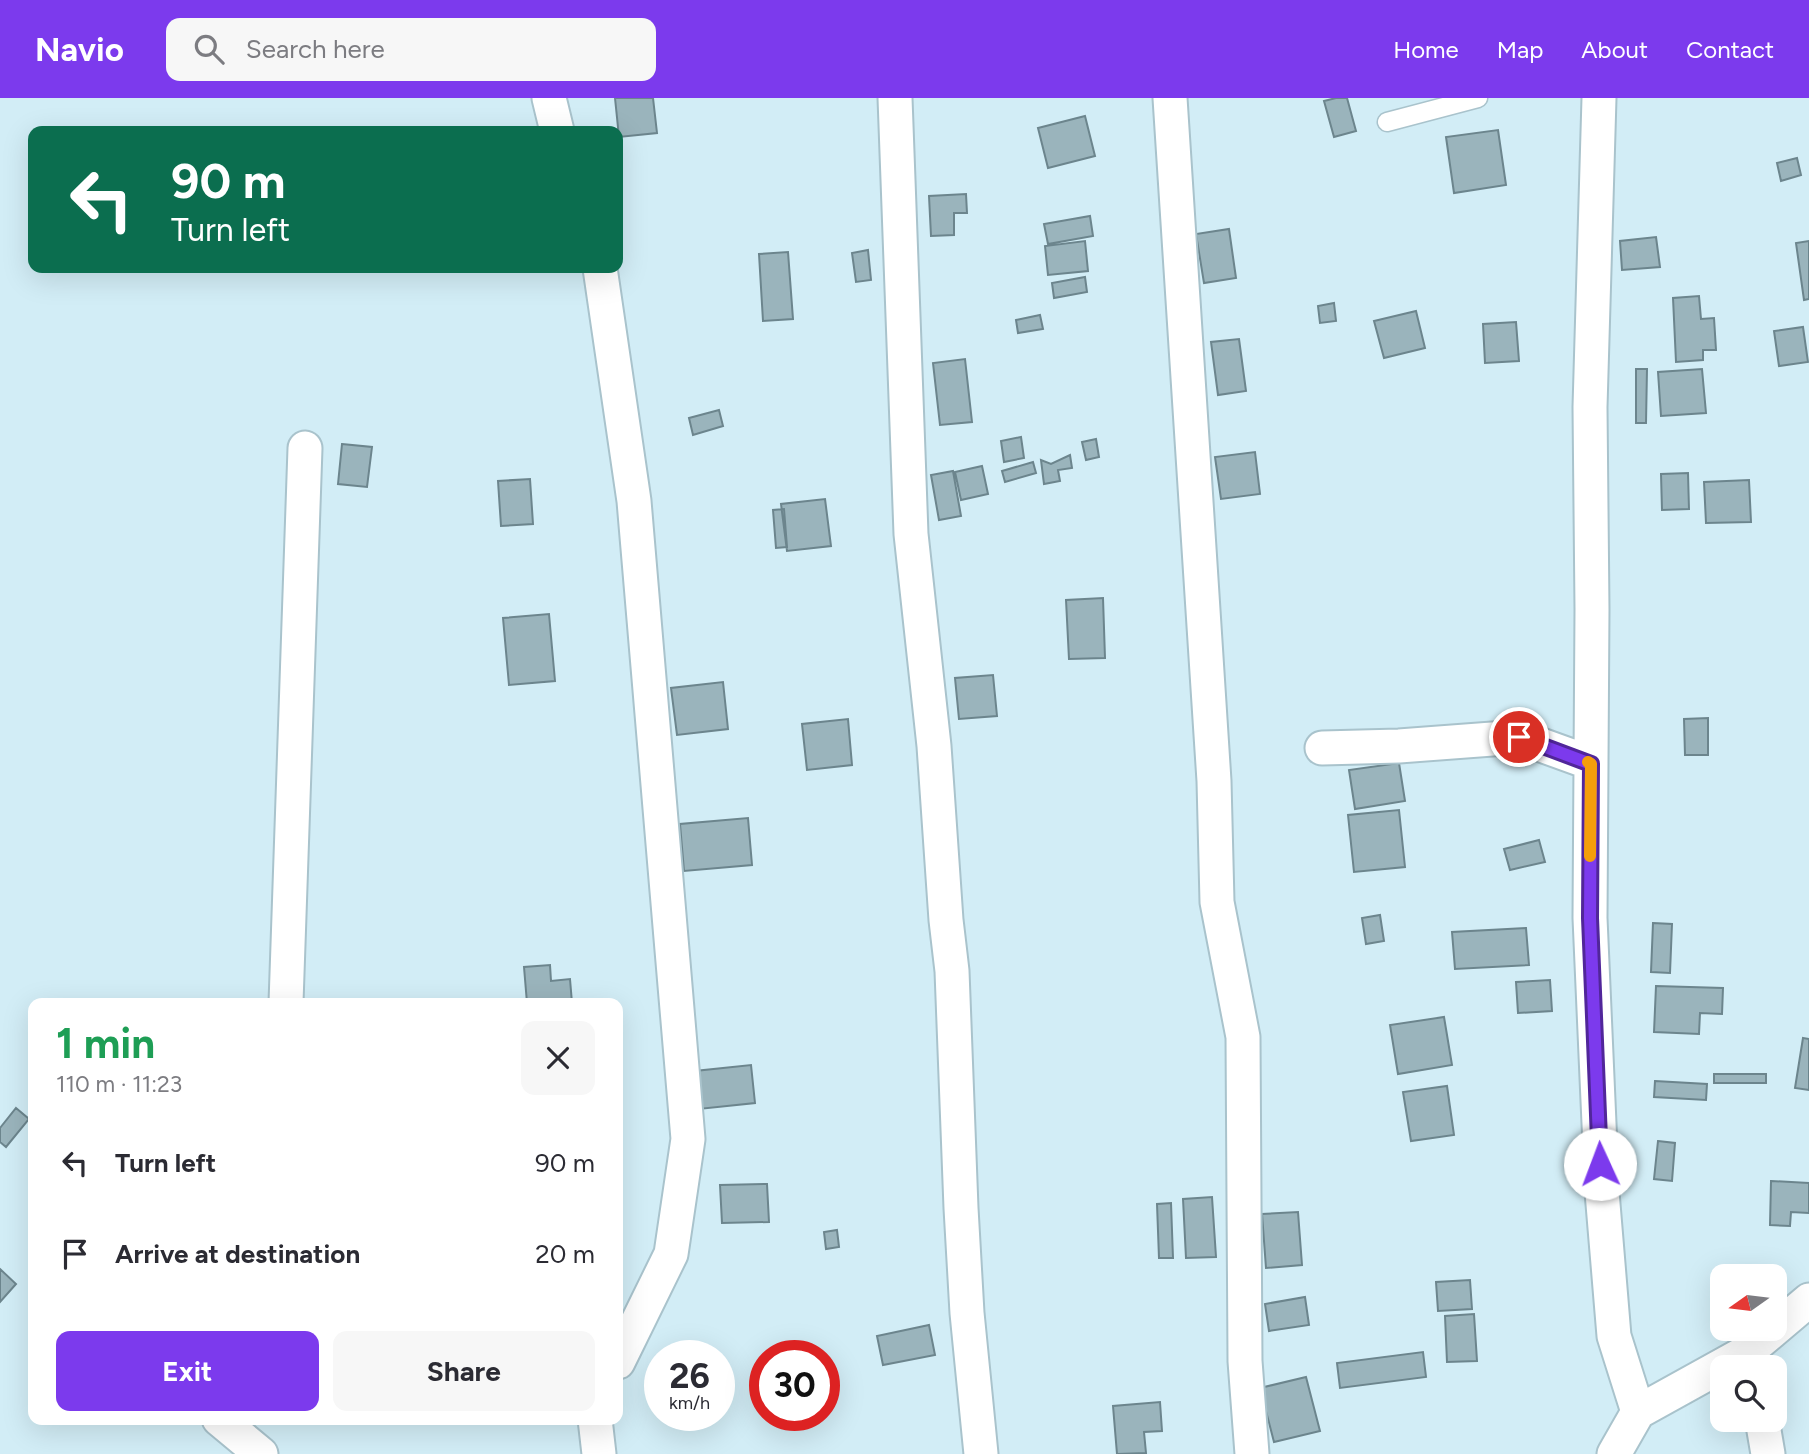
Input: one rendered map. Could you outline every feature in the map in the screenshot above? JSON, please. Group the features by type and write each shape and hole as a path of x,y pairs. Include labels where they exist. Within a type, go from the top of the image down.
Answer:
{"street":[{"path":"549,98 556,126"},
{"path":"895,98 911,534 934,746 952,971 967,1312 981,1454"},
{"path":"1170,98 1214,781 1217,902 1243,1037 1245,1361 1252,1454"},
{"path":"1598,98 1590,407 1590,918 1602,1192 1614,1336 1638,1412"},
{"path":"601,273 634,500 688,1139 671,1254 623,1352"},
{"path":"286,998 305,448"},
{"path":"1322,748 1399,746 1519,737 1591,764"},
{"path":"1754,1355 1809,1300"},
{"path":"1614,1454 1638,1412 1710,1378"},
{"path":"226,1425 261,1454"},
{"path":"596,1425 599,1454"},
{"path":"1764,1432 1768,1454"}],"lane":[{"path":"1387,122 1478,98"}],"building":[{"path":"615,98 653,98 657,133 623,137 623,126 618,126"},
{"path":"1347,98 1356,131 1334,137 1324,101"},
{"path":"1085,116 1095,156 1048,168 1038,128"},
{"path":"1498,130 1506,185 1454,193 1446,137"},
{"path":"1797,158 1801,175 1781,181 1777,163"},
{"path":"966,194 967,213 954,213 954,235 931,236 929,196"},
{"path":"1090,216 1093,236 1048,244 1044,224"},
{"path":"1229,229 1236,278 1204,283 1196,234"},
{"path":"1656,237 1660,267 1622,270 1620,241"},
{"path":"1085,241 1088,271 1048,275 1045,246"},
{"path":"1809,241 1809,299 1804,300 1796,243"},
{"path":"868,250 871,280 856,282 852,253"},
{"path":"788,252 793,319 763,321 759,254"},
{"path":"1085,277 1087,292 1054,298 1052,283"},
{"path":"1699,296 1701,319 1714,318 1716,350 1703,350 1703,360 1676,362 1673,298"},
{"path":"1334,303 1336,321 1320,323 1318,306"},
{"path":"1416,311 1425,348 1384,358 1374,321"},
{"path":"1040,315 1043,329 1018,333 1016,320"},
{"path":"1516,322 1519,361 1485,363 1483,324"},
{"path":"1803,327 1808,362 1779,366 1774,331"},
{"path":"1239,339 1246,391 1218,395 1211,342"},
{"path":"965,359 972,422 940,425 933,363"},
{"path":"1636,369 1647,369 1646,423 1636,423"},
{"path":"1702,369 1706,413 1661,416 1658,372"},
{"path":"719,410 723,426 693,435 689,418"},
{"path":"1021,437 1024,458 1004,462 1001,441"},
{"path":"1096,439 1099,457 1086,460 1082,442"},
{"path":"342,444 372,447 367,487 338,484"},
{"path":"1255,452 1260,494 1221,499 1215,457"},
{"path":"1070,455 1072,468 1058,470 1060,481 1044,484 1041,460 1051,464"},
{"path":"1033,462 1036,473 1005,482 1002,471"},
{"path":"982,466 988,494 961,500 955,472"},
{"path":"953,471 961,516 939,520 931,475"},
{"path":"1688,473 1689,509 1662,510 1661,474"},
{"path":"530,479 533,524 501,526 498,481"},
{"path":"1749,480 1751,522 1706,523 1704,482"},
{"path":"825,499 831,546 787,551 781,504"},
{"path":"784,509 787,547 776,548 773,510"},
{"path":"1103,598 1105,658 1069,659 1066,600"},
{"path":"549,614 555,681 509,685 503,618"},
{"path":"993,675 997,716 959,719 955,678"},
{"path":"723,682 728,729 677,735 671,688"},
{"path":"1708,718 1708,755 1685,755 1684,719"},
{"path":"848,719 852,765 807,770 802,724"},
{"path":"1399,763 1405,801 1355,809 1349,770"},
{"path":"1399,810 1405,867 1354,872 1348,815"},
{"path":"748,818 752,865 684,871 680,824"},
{"path":"1539,840 1545,862 1510,870 1504,849"},
{"path":"1380,915 1384,941 1366,944 1362,918"},
{"path":"1653,923 1672,924 1670,973 1651,972"},
{"path":"1526,928 1529,965 1455,969 1452,932"},
{"path":"550,965 551,981 570,979 572,998 527,998 524,967"},
{"path":"1550,980 1552,1011 1518,1013 1516,982"},
{"path":"1656,986 1723,988 1722,1014 1700,1013 1699,1034 1654,1032"},
{"path":"1444,1017 1452,1065 1398,1074 1390,1025"},
{"path":"1803,1038 1809,1039 1809,1090 1795,1088"},
{"path":"751,1065 755,1103 699,1109 695,1071"},
{"path":"1714,1074 1766,1074 1766,1083 1714,1083"},
{"path":"1655,1081 1707,1084 1706,1100 1654,1097"},
{"path":"1447,1086 1454,1135 1411,1141 1403,1092"},
{"path":"16,1108 28,1118 6,1147 0,1142 0,1128"},
{"path":"1658,1141 1675,1143 1672,1181 1654,1179"},
{"path":"1771,1181 1809,1183 1809,1213 1791,1212 1790,1226 1770,1225"},
{"path":"767,1184 769,1222 722,1223 720,1185"},
{"path":"1212,1197 1216,1257 1186,1258 1183,1199"},
{"path":"1171,1203 1173,1258 1159,1258 1157,1204"},
{"path":"1298,1212 1302,1265 1266,1268 1262,1214"},
{"path":"837,1230 839,1247 826,1249 824,1232"},
{"path":"0,1269 16,1284 0,1302"},
{"path":"1470,1280 1472,1309 1438,1311 1436,1282"},
{"path":"1305,1297 1309,1325 1269,1331 1265,1304"},
{"path":"1474,1314 1477,1361 1447,1362 1445,1316"},
{"path":"929,1325 935,1355 883,1365 877,1336"},
{"path":"1423,1352 1426,1377 1340,1388 1337,1363"},
{"path":"1306,1377 1320,1431 1274,1442 1260,1388"},
{"path":"1160,1402 1162,1431 1144,1432 1146,1453 1117,1454 1113,1406"}],"slow traffic":[{"path":"1588,762 1591,764 1590,856"}],"route":[{"path":"1519,737 1591,764 1590,918 1600,1164"}]}
